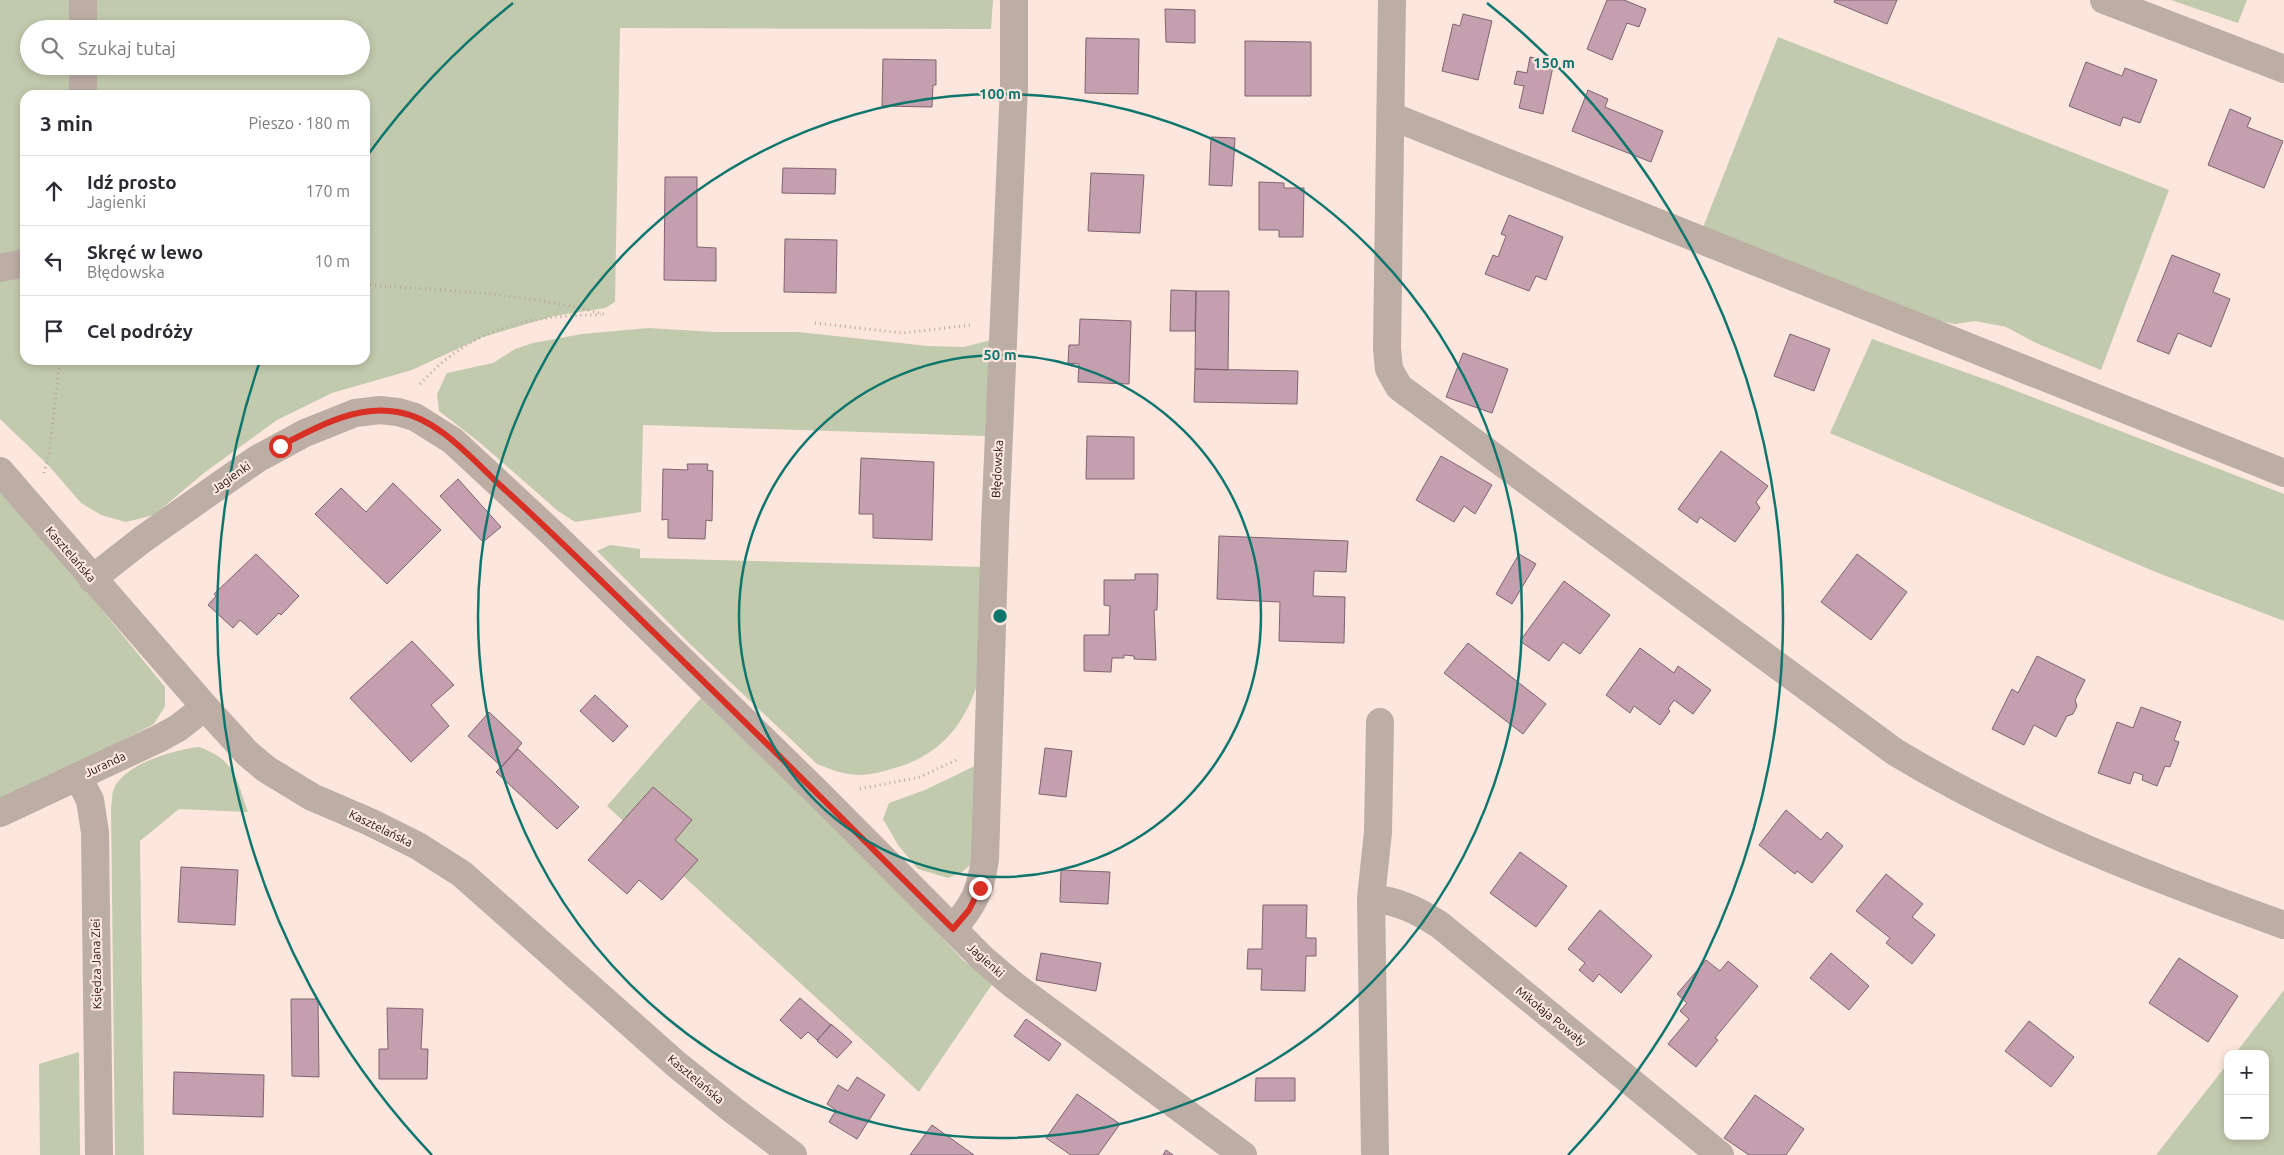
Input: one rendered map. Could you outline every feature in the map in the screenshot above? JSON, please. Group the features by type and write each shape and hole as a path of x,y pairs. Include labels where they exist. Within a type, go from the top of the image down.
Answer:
{"street":[{"path":"83,0 83,20"},
{"name":"Błędowska","path":"953,929 969,910 980,888 985,860 995,527 1014,86 1014,0"},
{"path":"1392,0 1387,349 1389,368 1399,387 1895,752 1945,782 2054,836 2150,875 2284,925"},
{"path":"2104,0 2284,69"},
{"path":"83,75 84,90"},
{"path":"1391,116 2284,473"},
{"path":"0,268 20,264"},
{"name":"Jagienki","path":"92,579 256,459 280,446 328,422 355,414 380,410 398,412 415,417 453,441 552,533 820,795 953,929 1012,983 1243,1155"},
{"name":"Kasztelańska","path":"0,471 92,579 247,753 283,781 418,846 462,874 683,1070 793,1155"},
{"name":"Juranda","path":"0,813 160,738 206,707"},
{"path":"1374,1155 1371,898 1378,832 1380,722"},
{"name":"Księdza Jana Ziei","path":"78,777 90,800 95,832 99,1155"},
{"name":"Mikołaja Powały","path":"1371,898 1392,900 1414,908 1440,925 1720,1155"}],"path":[{"path":"370,285 506,294 547,300 607,315 581,315 528,321 491,332 465,345 439,364 398,412"},
{"path":"815,323 903,332 941,330 1004,319"},
{"path":"24,500 36,488 45,472 59,365"},
{"path":"820,795 920,778 962,757 989,740"}],"green space":[{"path":"0,0 993,0 991,29 620,28 615,302 605,308 554,316 483,337 412,370 332,393 277,420 204,473 154,515 126,522 101,515 81,503 49,466 0,419"},
{"path":"2171,0 2247,0 2238,23"},
{"path":"1778,37 2169,190 2101,370 2036,343 2006,327 1975,321 1955,324 1906,314 1702,230"},
{"path":"648,328 716,332 798,332 928,346 964,347 991,340 985,436 643,425 641,512 575,522 558,511 479,442 439,411 437,394 447,373 493,363 515,349 533,343 582,334"},
{"path":"1872,339 2001,385 2284,494 2284,621 2158,573 1830,433"},
{"path":"0,480 80,583 165,687 165,706 154,724 0,804"},
{"path":"610,545 640,549 640,558 985,567 983,663 971,701 964,716 943,741 930,752 898,767 866,775 857,775 839,772 817,764 688,642 597,551"},
{"path":"701,698 857,848 964,961 993,983 919,1092 607,806"},
{"path":"199,747 221,758 228,765 237,780 248,812 179,809 140,841 144,1155 115,1155 111,807 113,791 118,781 138,766 163,755"},
{"path":"981,763 978,858 962,872 948,878 918,869 898,845 883,819 889,803 925,790"},
{"path":"2284,990 2284,1155 2156,1155 2224,1068 2224,1140 2269,1140 2269,1050 2238,1050"},
{"path":"79,1052 80,1155 40,1155 39,1064"}],"building":[{"path":"1607,0 1624,0 1646,9 1639,27 1627,23 1612,60 1587,49"},
{"path":"1835,0 1897,0 1887,24 1834,2"},
{"path":"1165,9 1195,10 1195,43 1166,42"},
{"path":"1463,14 1492,21 1478,80 1442,71 1453,24 1460,26"},
{"path":"1086,38 1139,39 1138,94 1085,93"},
{"path":"1245,41 1311,42 1311,96 1245,96"},
{"path":"1530,57 1554,62 1543,114 1519,108 1524,86 1514,84 1517,71 1527,73"},
{"path":"883,59 936,60 936,85 933,85 932,107 882,106"},
{"path":"2086,62 2122,76 2125,68 2157,80 2140,123 2123,117 2120,126 2069,106"},
{"path":"1588,90 1608,99 1605,107 1663,131 1651,162 1572,131"},
{"path":"2230,109 2251,118 2247,127 2283,141 2264,188 2208,165"},
{"path":"1211,137 1235,138 1232,186 1209,185"},
{"path":"783,168 836,169 835,194 782,193"},
{"path":"1091,173 1144,175 1140,233 1088,231"},
{"path":"665,177 697,177 697,247 716,248 716,281 664,280"},
{"path":"1259,182 1284,183 1284,188 1304,188 1303,237 1279,237 1279,230 1259,230"},
{"path":"1509,215 1563,237 1546,280 1536,276 1529,291 1485,274 1493,255 1498,257 1506,236 1501,234"},
{"path":"785,239 837,240 836,293 784,292"},
{"path":"2172,255 2220,274 2213,292 2230,299 2211,347 2178,333 2169,354 2137,341"},
{"path":"1171,290 1196,291 1195,331 1170,331"},
{"path":"1196,291 1229,291 1228,370 1195,369"},
{"path":"1080,319 1131,321 1129,384 1078,382 1079,364 1068,363 1069,345 1079,345"},
{"path":"1790,334 1830,349 1814,391 1774,376"},
{"path":"1463,353 1508,369 1492,413 1446,397"},
{"path":"1195,369 1298,371 1297,404 1194,402"},
{"path":"1087,436 1134,437 1134,479 1086,479"},
{"path":"1721,451 1768,486 1756,502 1760,508 1735,542 1700,517 1697,523 1678,509"},
{"path":"1441,456 1492,485 1475,514 1464,506 1454,522 1416,500"},
{"path":"861,458 934,462 932,540 873,538 873,514 859,514"},
{"path":"687,464 708,464 707,470 713,471 712,521 706,520 705,539 668,538 668,519 662,520 663,469 688,470"},
{"path":"458,479 501,527 483,542 440,496"},
{"path":"393,483 441,530 387,584 315,514 341,488 366,512"},
{"path":"1219,536 1348,541 1346,572 1314,571 1313,596 1345,597 1344,643 1279,641 1280,602 1217,599"},
{"path":"256,554 299,596 281,615 279,613 257,635 240,620 233,628 208,605 216,596 214,594"},
{"path":"1519,554 1536,564 1512,604 1496,594"},
{"path":"1857,554 1907,592 1871,640 1821,602"},
{"path":"1135,574 1158,574 1157,610 1154,610 1156,660 1134,659 1134,656 1124,655 1124,658 1112,658 1111,672 1084,671 1084,635 1109,635 1110,606 1104,605 1104,580 1135,580"},
{"path":"1564,581 1610,615 1580,654 1563,642 1549,661 1520,641"},
{"path":"412,641 454,685 431,705 449,726 411,762 350,698"},
{"path":"1468,643 1546,704 1523,734 1444,673"},
{"path":"1640,648 1674,673 1678,666 1711,690 1693,714 1674,700 1668,709 1670,711 1660,725 1634,706 1630,713 1606,695"},
{"path":"2037,656 2085,680 2075,700 2077,706 2073,714 2067,716 2056,737 2034,725 2024,745 1992,729 2012,689 2018,693"},
{"path":"595,695 628,726 613,742 580,711"},
{"path":"2141,707 2181,722 2174,740 2179,742 2170,767 2165,766 2157,786 2142,780 2143,775 2134,772 2130,784 2098,773 2117,722 2133,728"},
{"path":"489,712 522,743 502,767 468,736"},
{"path":"1045,748 1072,751 1066,797 1039,794"},
{"path":"518,749 579,807 557,829 496,772"},
{"path":"653,787 692,820 675,840 698,860 662,900 639,880 627,894 588,860"},
{"path":"1786,810 1821,840 1827,832 1843,846 1812,883 1797,871 1795,874 1759,845"},
{"path":"1520,852 1567,886 1536,927 1490,893"},
{"path":"181,867 238,870 235,925 178,922"},
{"path":"1061,870 1110,872 1108,904 1060,902"},
{"path":"1886,874 1923,904 1912,917 1935,935 1912,964 1886,943 1890,938 1856,911"},
{"path":"1263,905 1307,905 1306,938 1316,938 1316,956 1306,956 1305,991 1261,990 1262,969 1247,969 1248,949 1262,949"},
{"path":"1600,910 1652,956 1621,993 1599,974 1593,982 1579,970 1585,963 1568,949"},
{"path":"1041,953 1101,963 1096,991 1036,980"},
{"path":"1831,953 1869,986 1849,1010 1810,978"},
{"path":"2179,958 2238,996 2208,1042 2149,1003"},
{"path":"1706,960 1720,971 1728,961 1758,986 1715,1038 1718,1040 1696,1067 1668,1044 1689,1019 1680,1011 1687,1003 1677,994"},
{"path":"800,998 831,1025 817,1040 808,1032 801,1039 780,1020"},
{"path":"291,999 318,999 319,1077 292,1076"},
{"path":"387,1008 423,1009 421,1049 428,1049 427,1079 379,1079 379,1049 388,1049"},
{"path":"1026,1019 1061,1044 1049,1061 1014,1036"},
{"path":"2029,1021 2074,1057 2051,1087 2005,1051"},
{"path":"831,1024 852,1042 837,1058 817,1041"},
{"path":"174,1072 264,1075 263,1117 173,1114"},
{"path":"857,1077 885,1095 857,1139 829,1122 836,1110 827,1104 838,1085 848,1091"},
{"path":"1256,1078 1295,1078 1295,1101 1255,1101"},
{"path":"1077,1094 1120,1124 1098,1155 1071,1155 1046,1138"},
{"path":"1755,1095 1804,1129 1786,1155 1749,1155 1724,1138"},
{"path":"932,1125 974,1155 910,1155"},
{"path":"1166,1150 1173,1155 1163,1155"}],"route":[{"path":"280,446 328,422 355,414 380,410 398,412 415,417 431,426 453,441 552,533 725,701 953,929 969,910 980,888"}]}
